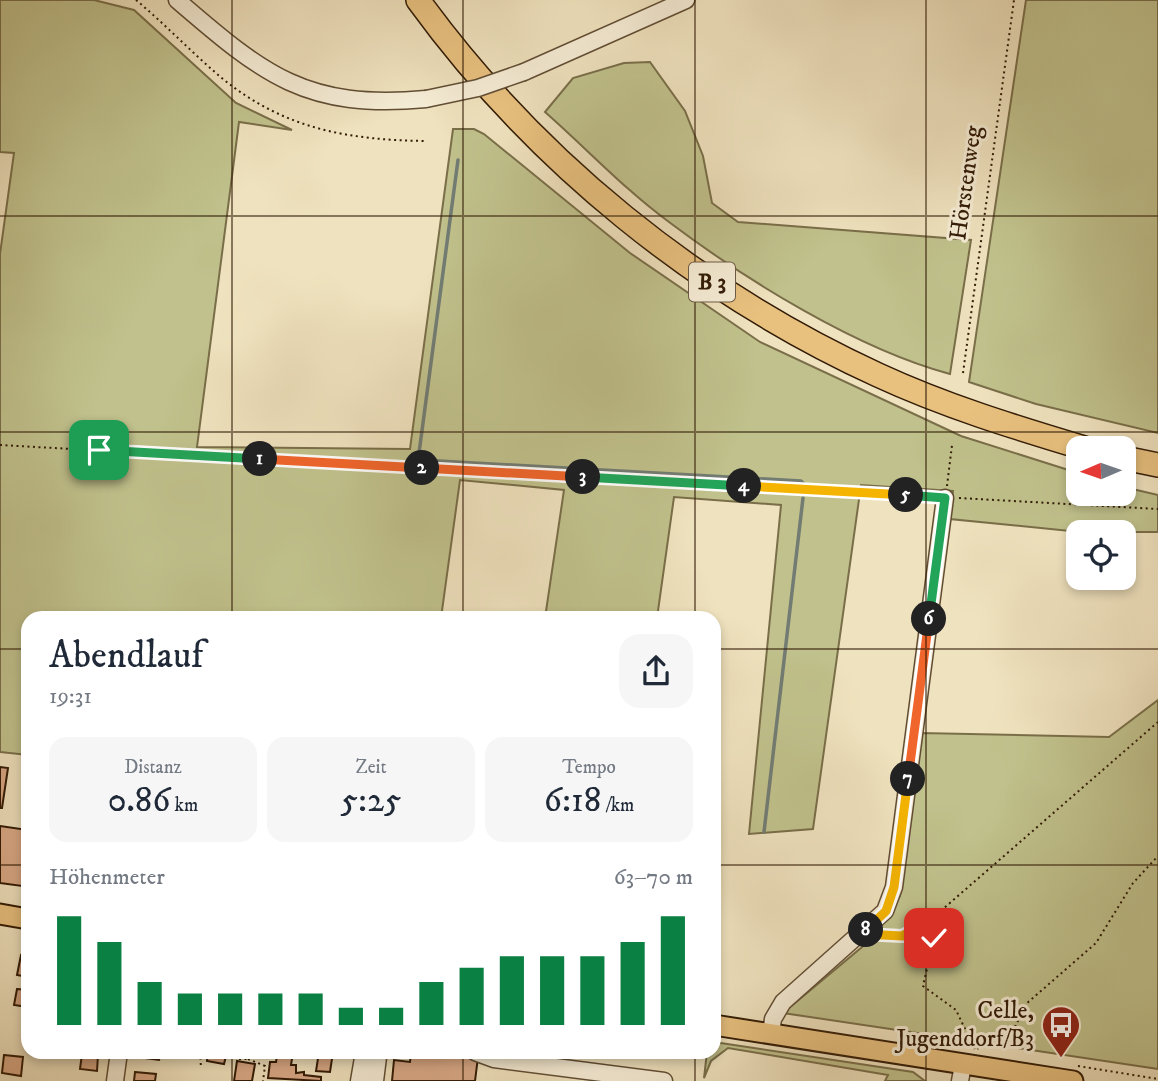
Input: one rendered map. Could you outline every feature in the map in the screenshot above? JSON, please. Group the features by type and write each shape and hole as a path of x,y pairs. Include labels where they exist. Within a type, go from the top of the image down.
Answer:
{"highway":[{"name":"B 3","path":"418,0 468,64 550,152 619,213 712,281 776,322 876,374 971,413 1066,443"},
{"path":"1136,461 1158,466"}],"main road":[{"path":"0,914 21,918"},
{"path":"721,1026 962,1073 1073,1081"}],"street":[{"path":"177,0 241,56 277,78 353,101 426,99 478,88 524,72 686,0"},
{"path":"771,1034 773,1019 783,1002 886,911 894,887 945,498"},
{"path":"115,1081 117,1059"},
{"path":"359,1081 363,1059"},
{"path":"375,1081 378,1059"},
{"path":"494,1059 664,1081"}],"path":[{"path":"136,0 225,81 264,106 312,129 370,141 428,141"},
{"name":"Hörstenweg","path":"963,373 1014,0"},
{"path":"0,444 1158,509"},
{"path":"945,498 952,445"},
{"path":"863,934 902,936 928,922 1158,722"},
{"path":"928,922 934,938 923,986 956,1010 975,1050 1014,1029 1026,1004 1096,943 1133,883 1158,856"},
{"path":"200,1059 201,1068"},
{"path":"239,1059 248,1059 265,1066 263,1081"}],"green space":[{"path":"0,0 94,0 134,10 236,103 292,130 239,122 197,447 410,449 453,129 474,129 484,134 630,253 760,342 961,436 1066,469 1066,506 1136,506 1136,490 1158,495 1158,532 1136,532 1136,520 1066,520 1066,531 950,519 953,491 861,485 813,829 749,834 781,505 674,497 658,611 546,611 564,490 460,480 442,611 21,611 21,754 0,752 0,254 14,153 0,152"},
{"path":"1026,0 1158,0 1158,433 1036,404 969,382"},
{"path":"650,62 685,111 703,156 712,203 738,222 971,240 950,374 914,363 841,330 732,267 653,210 545,112 573,78 624,63"},
{"path":"1158,700 1158,1069 783,1013 868,942 900,896 921,733 1109,737"},
{"path":"721,1043 913,1072 925,1081 885,1081 888,1075 728,1048 721,1053"},
{"path":"706,1059 714,1059 711,1061 704,1078"}],"building":[{"path":"0,767 8,768 2,808 0,808"},
{"path":"0,826 21,829 21,886 0,883"},
{"path":"21,955 21,976 17,975"},
{"path":"17,989 21,989 21,1006 14,1005"},
{"path":"4,1055 23,1059 21,1076 2,1073"},
{"path":"81,1059 98,1059 97,1071 80,1069"},
{"path":"207,1059 225,1059 224,1064"},
{"path":"276,1059 292,1059 291,1065 296,1065 296,1073 304,1072 304,1075 321,1077 321,1081 268,1078 270,1062 276,1062"},
{"path":"318,1059 332,1059 330,1072 316,1071"},
{"path":"410,1059 478,1059 475,1081 392,1081 394,1060 410,1062"},
{"path":"237,1061 255,1064 252,1081 234,1081"},
{"path":"135,1072 156,1074 155,1081 134,1081"}],"waterway":[{"path":"458,160 419,453 421,460 801,481 805,485"},
{"path":"764,832 803,498"}],"place":[{"name":"Celle, Jugenddorf/B3","path":"1061,1059"}],"route":[{"path":"99,450 945,498 894,887 886,911 863,934 902,936 928,922 934,938"}]}
